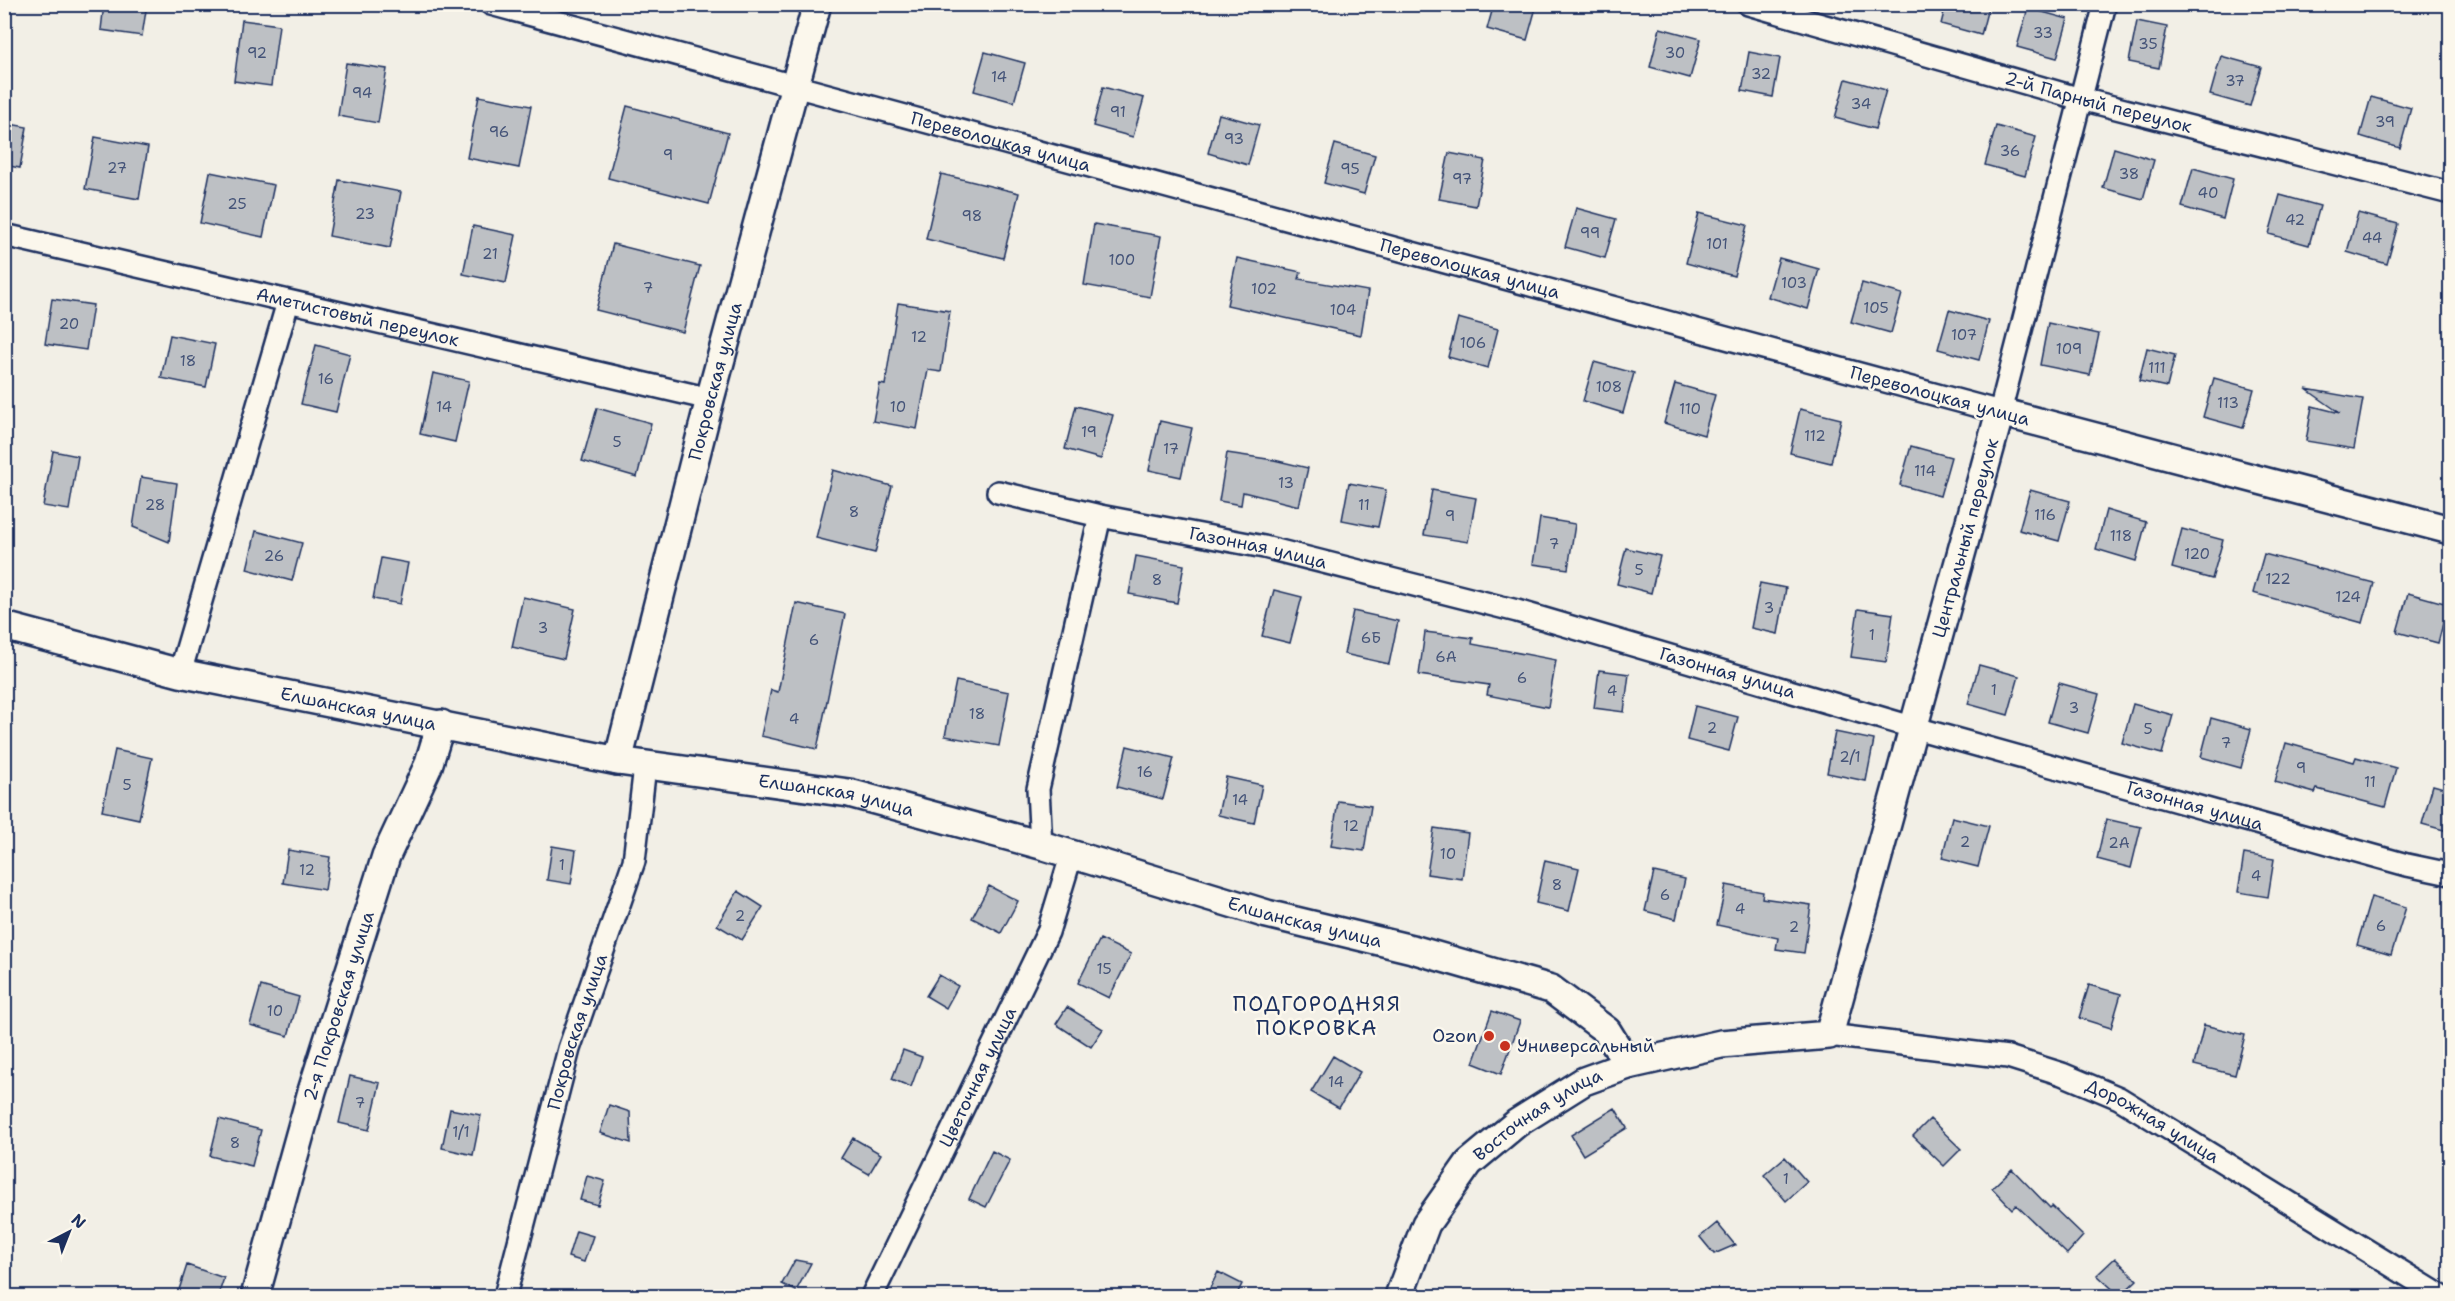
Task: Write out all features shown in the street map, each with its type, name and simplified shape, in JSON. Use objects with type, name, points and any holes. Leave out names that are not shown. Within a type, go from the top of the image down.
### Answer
[{"type":"street","name":"Переволоцкая улица","points":[[491,4],[2000,412],[2451,530]]},
{"type":"street","name":"Покровская улица","points":[[618,761],[710,399],[818,4]]},
{"type":"street","name":"2-й Парный переулок","points":[[1748,4],[2081,99],[2451,193]]},
{"type":"street","name":"Центральный переулок","points":[[1829,1035],[2000,412],[2104,4]]},
{"type":"street","name":"Аметистовый переулок","points":[[4,235],[710,399]]},
{"type":"street","points":[[180,673],[288,302]]},
{"type":"street","name":"Газонная улица","points":[[998,492],[1100,516],[1264,547],[1517,611],[1912,727],[2396,862],[2451,874]]},
{"type":"street","points":[[1041,845],[1038,789],[1100,516]]},
{"type":"street","name":"Елшанская улица","points":[[4,626],[180,673],[618,761],[849,793],[1072,853],[1267,914],[1412,949],[1551,989],[1607,1031],[1628,1065]]},
{"type":"street","name":"2-я Покровская улица","points":[[255,1296],[312,1091],[386,856],[428,765],[441,724]]},
{"type":"street","name":"Покровская улица","points":[[505,1296],[569,1049],[634,861],[645,766]]},
{"type":"street","name":"Цветочная улица","points":[[872,1296],[1048,932],[1072,853]]},
{"type":"street","name":"Восточная улица","points":[[1399,1296],[1426,1224],[1469,1162],[1517,1123],[1575,1087],[1628,1065],[1721,1044],[1829,1035]]},
{"type":"street","name":"Дорожная улица","points":[[1829,1035],[2008,1057],[2062,1074],[2119,1098],[2441,1296]]},
{"type":"building","points":[[104,4],[147,4],[142,36],[101,30]]},
{"type":"building","points":[[1494,4],[1537,4],[1527,40],[1487,29]]},
{"type":"building","points":[[1946,4],[1989,4],[1981,35],[1941,24]]},
{"type":"building","points":[[2028,8],[2068,19],[2057,58],[2017,47]]},
{"type":"building","points":[[242,20],[279,25],[271,86],[234,81]]},
{"type":"building","points":[[2137,21],[2167,27],[2159,68],[2129,62]]},
{"type":"building","points":[[1660,28],[1701,39],[1690,78],[1650,67]]},
{"type":"building","points":[[985,52],[1025,63],[1014,102],[974,91]]},
{"type":"building","points":[[1749,52],[1780,58],[1773,97],[1742,91]]},
{"type":"building","points":[[2221,56],[2261,67],[2250,106],[2210,95]]},
{"type":"building","points":[[346,63],[387,69],[378,123],[338,116]]},
{"type":"building","points":[[1846,79],[1886,90],[1875,129],[1835,118]]},
{"type":"building","points":[[1103,87],[1144,98],[1133,137],[1093,126]]},
{"type":"building","points":[[479,96],[531,106],[519,168],[467,158]]},
{"type":"building","points":[[2371,97],[2411,108],[2400,148],[2360,136]]},
{"type":"building","points":[[627,106],[728,133],[709,204],[608,178]]},
{"type":"building","points":[[1219,114],[1259,125],[1248,165],[1208,153]]},
{"type":"building","points":[[4,123],[27,127],[20,168],[4,165]]},
{"type":"building","points":[[1996,126],[2036,137],[2025,176],[1985,165]]},
{"type":"building","points":[[95,137],[148,147],[139,199],[85,189]]},
{"type":"building","points":[[1335,144],[1375,155],[1364,194],[1324,183]]},
{"type":"building","points":[[2114,148],[2154,160],[2143,199],[2103,188]]},
{"type":"building","points":[[1449,153],[1485,160],[1476,206],[1439,199]]},
{"type":"building","points":[[2193,168],[2233,179],[2223,219],[2182,207]]},
{"type":"building","points":[[210,172],[274,185],[263,237],[200,223]]},
{"type":"building","points":[[941,174],[1019,193],[1003,258],[926,239]]},
{"type":"building","points":[[339,180],[401,192],[390,248],[329,236]]},
{"type":"building","points":[[2280,195],[2320,206],[2309,245],[2269,234]]},
{"type":"building","points":[[1576,208],[1616,219],[1605,258],[1565,247]]},
{"type":"building","points":[[1699,213],[1747,225],[1734,276],[1686,263]]},
{"type":"building","points":[[2358,213],[2398,224],[2387,264],[2347,252]]},
{"type":"building","points":[[1094,224],[1161,236],[1150,297],[1084,285]]},
{"type":"building","points":[[473,226],[516,235],[506,283],[463,274]]},
{"type":"building","points":[[613,244],[700,266],[683,332],[596,310]]},
{"type":"building","points":[[1237,258],[1301,272],[1299,279],[1368,291],[1361,335],[1227,305]]},
{"type":"building","points":[[1779,258],[1819,269],[1808,309],[1768,297]]},
{"type":"building","points":[[1862,283],[1902,294],[1891,333],[1851,322]]},
{"type":"building","points":[[52,299],[93,305],[86,350],[45,344]]},
{"type":"building","points":[[898,303],[950,311],[941,372],[928,370],[917,429],[873,421],[880,384],[885,385]]},
{"type":"building","points":[[1949,310],[1989,321],[1979,360],[1938,349]]},
{"type":"building","points":[[1458,318],[1498,329],[1488,368],[1448,357]]},
{"type":"building","points":[[2048,323],[2099,334],[2090,375],[2040,365]]},
{"type":"building","points":[[170,335],[215,344],[206,387],[161,378]]},
{"type":"building","points":[[316,345],[350,354],[336,412],[301,404]]},
{"type":"building","points":[[2147,348],[2175,355],[2167,387],[2139,381]]},
{"type":"building","points":[[1594,362],[1634,373],[1623,413],[1583,401]]},
{"type":"building","points":[[433,373],[469,381],[455,442],[420,434]]},
{"type":"building","points":[[2214,378],[2254,389],[2243,428],[2203,417]]},
{"type":"building","points":[[1675,384],[1715,395],[1704,435],[1664,423]]},
{"type":"building","points":[[2306,389],[2363,399],[2354,449],[2306,441],[2312,406],[2340,413]]},
{"type":"building","points":[[1076,406],[1113,415],[1101,459],[1065,449]]},
{"type":"building","points":[[597,408],[651,423],[637,477],[582,461]]},
{"type":"building","points":[[1800,409],[1841,419],[1831,463],[1790,453]]},
{"type":"building","points":[[1160,421],[1192,428],[1181,477],[1149,470]]},
{"type":"building","points":[[1911,446],[1951,457],[1940,496],[1900,485]]},
{"type":"building","points":[[53,451],[78,456],[69,510],[43,506]]},
{"type":"building","points":[[1227,453],[1308,468],[1299,506],[1243,492],[1241,505],[1219,501]]},
{"type":"building","points":[[833,470],[892,486],[875,553],[816,538]]},
{"type":"building","points":[[141,477],[177,483],[169,542],[133,527]]},
{"type":"building","points":[[1349,483],[1386,490],[1378,527],[1342,520]]},
{"type":"building","points":[[1432,490],[1476,498],[1468,542],[1424,535]]},
{"type":"building","points":[[2030,490],[2070,501],[2059,541],[2019,530]]},
{"type":"building","points":[[2106,510],[2146,522],[2136,561],[2096,549]]},
{"type":"building","points":[[1540,518],[1575,524],[1568,569],[1533,564]]},
{"type":"building","points":[[2182,529],[2223,540],[2212,579],[2172,568]]},
{"type":"building","points":[[256,531],[302,543],[292,581],[247,569]]},
{"type":"building","points":[[1626,548],[1660,556],[1651,593],[1617,584]]},
{"type":"building","points":[[2264,554],[2374,583],[2363,623],[2253,593]]},
{"type":"building","points":[[1136,556],[1184,565],[1177,603],[1129,594]]},
{"type":"building","points":[[381,558],[408,563],[400,604],[373,599]]},
{"type":"building","points":[[1760,583],[1786,588],[1778,634],[1751,628]]},
{"type":"building","points":[[1274,590],[1302,597],[1290,643],[1262,636]]},
{"type":"building","points":[[2408,593],[2448,604],[2438,643],[2397,632]]},
{"type":"building","points":[[523,597],[575,609],[564,659],[512,647]]},
{"type":"building","points":[[796,603],[845,614],[817,749],[761,736],[771,690],[778,692]]},
{"type":"building","points":[[1858,609],[1893,614],[1886,662],[1851,657]]},
{"type":"building","points":[[1353,611],[1398,621],[1389,664],[1344,654]]},
{"type":"building","points":[[1425,632],[1473,638],[1472,644],[1556,660],[1548,707],[1487,695],[1489,685],[1419,675]]},
{"type":"building","points":[[1979,665],[2019,676],[2008,715],[1968,704]]},
{"type":"building","points":[[1599,670],[1629,674],[1624,712],[1594,708]]},
{"type":"building","points":[[956,681],[1009,692],[999,746],[945,736]]},
{"type":"building","points":[[2059,683],[2099,694],[2088,733],[2048,722]]},
{"type":"building","points":[[2133,704],[2173,715],[2162,754],[2122,743]]},
{"type":"building","points":[[1695,706],[1738,717],[1729,751],[1687,740]]},
{"type":"building","points":[[2211,718],[2251,729],[2241,768],[2201,757]]},
{"type":"building","points":[[1835,732],[1874,740],[1866,781],[1827,773]]},
{"type":"building","points":[[2286,743],[2354,762],[2356,757],[2396,768],[2385,807],[2317,789],[2315,793],[2275,782]]},
{"type":"building","points":[[1127,746],[1174,758],[1163,799],[1117,787]]},
{"type":"building","points":[[115,750],[152,758],[139,819],[102,811]]},
{"type":"building","points":[[1226,777],[1262,785],[1254,823],[1218,815]]},
{"type":"building","points":[[2433,785],[2451,790],[2451,832],[2422,824]]},
{"type":"building","points":[[1338,801],[1371,806],[1364,851],[1331,846]]},
{"type":"building","points":[[1952,817],[1989,826],[1978,867],[1942,858]]},
{"type":"building","points":[[2106,819],[2141,827],[2131,868],[2097,859]]},
{"type":"building","points":[[1434,828],[1468,833],[1462,879],[1427,874]]},
{"type":"building","points":[[552,846],[576,850],[571,884],[547,880]]},
{"type":"building","points":[[288,850],[330,857],[325,890],[283,883]]},
{"type":"building","points":[[2244,854],[2274,859],[2268,897],[2238,892]]},
{"type":"building","points":[[1545,860],[1579,868],[1569,911],[1536,903]]},
{"type":"building","points":[[1654,872],[1685,879],[1676,919],[1645,911]]},
{"type":"building","points":[[1726,885],[1763,892],[1762,898],[1811,905],[1804,953],[1776,949],[1778,938],[1717,925]]},
{"type":"building","points":[[989,886],[1018,901],[1001,933],[972,918]]},
{"type":"building","points":[[738,891],[763,907],[742,940],[717,925]]},
{"type":"building","points":[[2371,897],[2406,907],[2391,955],[2357,945]]},
{"type":"building","points":[[1100,939],[1131,954],[1109,998],[1078,983]]},
{"type":"building","points":[[939,975],[958,986],[946,1008],[926,996]]},
{"type":"building","points":[[2089,985],[2121,994],[2111,1028],[2079,1018]]},
{"type":"building","points":[[261,986],[299,997],[288,1036],[250,1025]]},
{"type":"building","points":[[1067,1007],[1103,1029],[1091,1047],[1056,1024]]},
{"type":"building","points":[[1492,1011],[1520,1021],[1501,1074],[1473,1063]]},
{"type":"building","points":[[2204,1025],[2245,1035],[2235,1075],[2194,1065]]},
{"type":"building","points":[[903,1050],[922,1057],[911,1087],[892,1079]]},
{"type":"building","points":[[1333,1056],[1360,1072],[1339,1108],[1311,1092]]},
{"type":"building","points":[[350,1076],[380,1083],[369,1130],[339,1123]]},
{"type":"building","points":[[609,1105],[630,1112],[631,1143],[600,1133]]},
{"type":"building","points":[[1615,1108],[1627,1128],[1583,1155],[1571,1135]]},
{"type":"building","points":[[450,1109],[481,1115],[473,1155],[442,1148]]},
{"type":"building","points":[[219,1119],[261,1130],[252,1166],[210,1156]]},
{"type":"building","points":[[1930,1119],[1961,1149],[1944,1166],[1913,1136]]},
{"type":"building","points":[[853,1138],[881,1154],[869,1174],[841,1158]]},
{"type":"building","points":[[992,1151],[1010,1160],[986,1207],[969,1199]]},
{"type":"building","points":[[1785,1157],[1807,1182],[1786,1201],[1764,1175]]},
{"type":"building","points":[[2012,1169],[2050,1208],[2052,1206],[2083,1236],[2067,1254],[2016,1205],[2012,1209],[1992,1188]]},
{"type":"building","points":[[587,1176],[605,1181],[598,1205],[580,1200]]},
{"type":"building","points":[[1717,1223],[1735,1245],[1714,1254],[1700,1237]]},
{"type":"building","points":[[576,1231],[593,1236],[584,1262],[568,1257]]},
{"type":"building","points":[[2115,1258],[2137,1280],[2120,1296],[2097,1275]]},
{"type":"building","points":[[795,1260],[811,1263],[796,1291],[782,1284]]},
{"type":"building","points":[[187,1265],[224,1278],[218,1296],[177,1296]]},
{"type":"building","points":[[1218,1272],[1242,1284],[1236,1296],[1206,1296]]},
{"type":"place","name":"Ozon","points":[[1489,1036]]},
{"type":"place","name":"Универсальный","points":[[1505,1046]]},
{"type":"district","name":"ПОДГОРОДНЯЯ ПОКРОВКА","points":[[1317,1016]]}]
